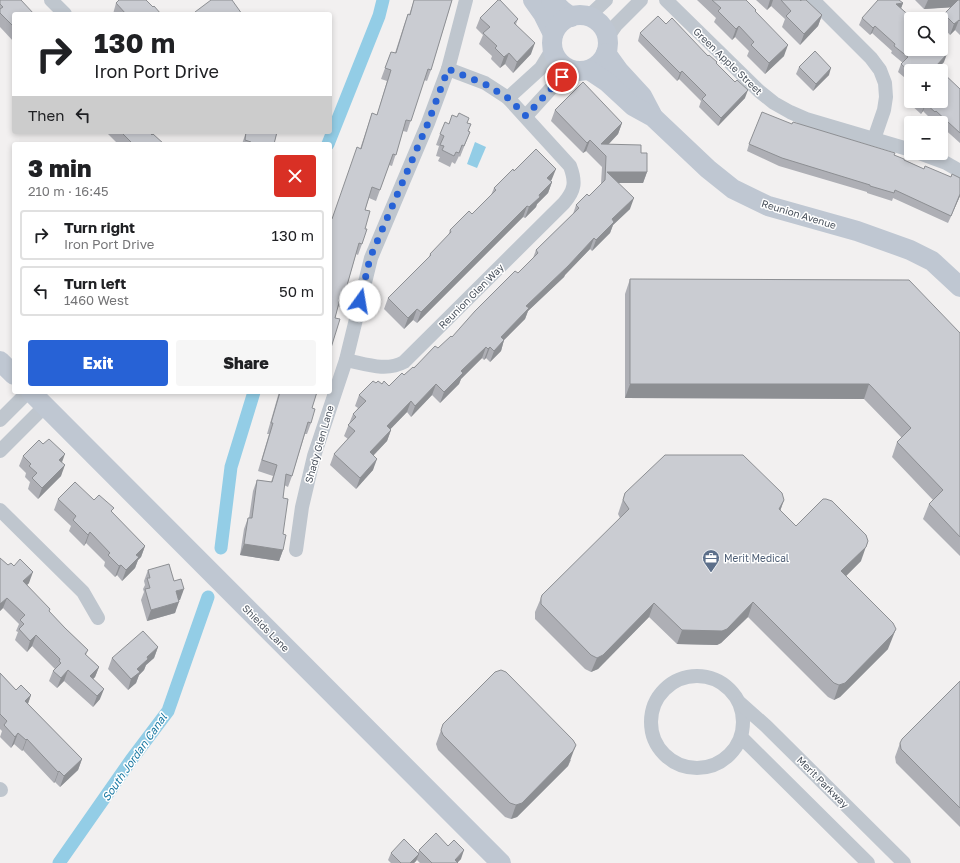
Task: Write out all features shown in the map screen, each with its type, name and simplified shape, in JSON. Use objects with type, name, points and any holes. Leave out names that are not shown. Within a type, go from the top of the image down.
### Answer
[{"type":"street","points":[[51,0],[63,12]]},
{"type":"street","name":"Shady Glen Lane","points":[[296,550],[302,507],[314,456],[346,360],[370,258],[428,123],[448,69],[466,0]]},
{"type":"street","points":[[533,0],[543,14],[560,62],[563,66],[581,70]]},
{"type":"street","points":[[551,0],[580,17],[597,21],[603,29],[606,45]]},
{"type":"street","points":[[508,98],[541,68],[553,42],[557,27],[564,21],[580,17],[606,0]]},
{"type":"street","points":[[448,69],[485,84],[508,98],[526,116],[556,83],[581,70],[596,66],[602,60],[606,45],[616,25],[641,0]]},
{"type":"street","name":"Green Apple Street","points":[[666,0],[744,78],[774,103],[790,112],[806,118],[904,148]]},
{"type":"street","points":[[813,0],[871,58],[880,70],[885,83],[886,97],[884,110],[874,139]]},
{"type":"street","name":"Reunion Avenue","points":[[606,45],[619,71],[642,96],[653,116],[708,169],[733,189],[768,206],[857,231],[910,250],[932,261],[960,287]]},
{"type":"street","name":"Reunion Avenue","points":[[581,70],[607,82],[633,106],[653,116]]},
{"type":"street","name":"Reunion Glen Way","points":[[346,360],[388,368],[397,366],[404,362],[564,203],[572,191],[574,184],[570,166],[526,116]]},
{"type":"street","points":[[938,160],[960,171]]},
{"type":"street","points":[[0,361],[12,373]]},
{"type":"street","points":[[0,420],[26,394]]},
{"type":"street","name":"Shields Lane","points":[[33,394],[501,863]]},
{"type":"street","points":[[0,451],[45,406]]},
{"type":"street","points":[[0,510],[82,592],[98,618]]},
{"type":"street","name":"Merit Parkway","points":[[740,703],[744,720],[741,737],[731,754],[714,765],[701,768],[688,767],[675,763],[665,755],[656,744],[652,731],[651,718],[654,704],[665,688],[675,681],[687,676],[699,675],[724,683],[733,692],[740,703],[766,726],[904,863]]},
{"type":"street","points":[[741,737],[868,863]]},
{"type":"water","points":[[475,142],[486,147],[477,168],[467,164]]},
{"type":"building","points":[[0,0],[21,0],[32,12],[12,12],[12,25],[0,13],[0,9],[3,7],[0,4]]},
{"type":"building","points":[[119,0],[146,0],[159,12],[124,12],[116,3]]},
{"type":"building","points":[[211,0],[232,0],[241,12],[195,12]]},
{"type":"building","points":[[414,0],[452,0],[431,70],[428,69],[411,121],[406,120],[396,155],[393,154],[380,190],[372,187],[365,210],[370,211],[365,229],[367,229],[362,244],[359,243],[344,296],[341,295],[335,318],[340,319],[332,345],[332,219],[357,147],[361,149],[372,113],[377,115],[391,70],[385,68],[391,52],[396,53],[408,14],[410,15]]},
{"type":"building","points":[[498,0],[500,0],[518,19],[514,23],[535,43],[517,62],[509,53],[504,57],[495,48],[497,46],[483,33],[490,27],[480,18]]},
{"type":"building","points":[[712,0],[746,0],[788,45],[769,63],[751,45],[754,42],[739,26],[736,29],[718,11],[721,8]]},
{"type":"building","points":[[781,0],[806,0],[822,15],[804,34],[786,16],[791,11]]},
{"type":"building","points":[[878,0],[899,0],[903,3],[896,4],[905,12],[904,54],[894,46],[895,44],[875,26],[873,28],[862,18]]},
{"type":"building","points":[[958,0],[960,0],[960,21],[959,20],[954,24],[948,18],[948,12],[946,12]]},
{"type":"building","points":[[658,16],[666,24],[672,18],[708,56],[709,55],[717,62],[716,63],[735,82],[737,80],[748,90],[721,118],[702,99],[706,95],[682,71],[680,73],[640,33]]},
{"type":"building","points":[[815,51],[831,68],[816,84],[799,67]]},
{"type":"building","points":[[907,56],[945,56],[938,64],[904,64],[904,67],[901,64],[908,57]]},
{"type":"building","points":[[948,78],[960,89],[960,133],[948,122],[948,116],[941,116],[936,111],[935,112],[930,108],[948,108]]},
{"type":"building","points":[[583,82],[622,123],[601,144],[641,145],[641,153],[647,153],[647,172],[607,172],[634,198],[612,219],[614,222],[596,240],[594,238],[568,266],[526,306],[529,308],[501,337],[504,340],[494,351],[490,347],[488,349],[486,347],[461,371],[463,373],[444,392],[436,384],[415,406],[411,401],[387,426],[391,430],[370,452],[377,459],[360,478],[334,454],[355,431],[348,425],[356,417],[353,414],[366,401],[359,395],[373,381],[376,383],[378,381],[382,384],[384,381],[389,386],[402,373],[404,375],[413,367],[414,368],[435,346],[438,348],[451,336],[452,337],[475,311],[515,271],[518,273],[538,253],[536,250],[579,208],[576,205],[587,194],[589,196],[605,180],[606,156],[590,140],[587,143],[555,110]]},
{"type":"building","points":[[762,112],[792,124],[793,122],[895,153],[894,155],[924,169],[925,166],[951,177],[952,174],[960,178],[960,194],[951,216],[895,190],[894,193],[870,186],[782,158],[749,144]]},
{"type":"building","points":[[459,113],[469,118],[467,123],[471,124],[468,131],[470,132],[464,146],[462,145],[459,153],[456,152],[454,156],[442,150],[444,146],[440,145],[444,136],[440,134],[445,122],[449,124],[452,115],[457,117]]},
{"type":"building","points":[[123,134],[153,134],[162,142],[131,142]]},
{"type":"building","points":[[246,134],[276,134],[274,142],[251,142],[245,140]]},
{"type":"building","points":[[536,149],[556,169],[547,178],[552,182],[539,195],[540,197],[529,207],[527,206],[421,312],[417,309],[408,318],[388,298],[431,255],[430,254],[451,232],[450,230],[469,211],[472,214],[496,190],[494,188]]},
{"type":"building","points":[[630,279],[909,280],[960,333],[960,537],[929,504],[943,490],[897,442],[911,428],[869,384],[630,384]]},
{"type":"building","points":[[279,394],[316,394],[312,408],[315,409],[311,423],[308,422],[292,476],[286,474],[283,498],[288,499],[283,534],[286,535],[283,550],[244,544],[248,518],[252,518],[257,480],[272,482],[277,465],[262,460],[273,423],[271,423]]},
{"type":"building","points":[[49,439],[65,454],[59,460],[65,465],[42,488],[32,478],[37,473],[29,466],[31,464],[23,456],[39,440],[43,444]]},
{"type":"building","name":"Merit Medical","points":[[665,455],[743,455],[782,493],[784,500],[779,509],[796,526],[823,499],[826,499],[832,501],[866,535],[868,541],[866,547],[841,571],[893,623],[896,629],[893,634],[845,683],[839,685],[834,683],[753,602],[727,629],[722,631],[682,630],[654,603],[603,655],[597,658],[591,655],[541,604],[542,595],[629,509],[623,500],[625,493]]},
{"type":"building","points":[[75,482],[94,500],[99,495],[114,508],[111,511],[145,546],[136,555],[139,557],[126,570],[121,565],[119,566],[108,555],[110,553],[90,532],[88,535],[73,520],[76,516],[58,499]]},
{"type":"building","points":[[0,558],[8,565],[11,563],[14,566],[20,559],[33,572],[23,581],[50,609],[49,611],[65,628],[88,650],[85,654],[99,667],[90,676],[104,689],[97,696],[68,670],[61,678],[53,671],[61,663],[59,661],[60,659],[36,635],[30,641],[19,629],[24,624],[20,620],[25,615],[7,598],[0,604]]},
{"type":"building","points":[[169,564],[174,581],[181,579],[184,589],[176,591],[179,602],[151,610],[145,589],[150,588],[147,578],[150,578],[148,570]]},
{"type":"building","points":[[143,631],[158,647],[137,669],[140,672],[131,679],[112,658]]},
{"type":"building","points":[[501,670],[506,672],[573,740],[576,745],[573,751],[522,803],[516,805],[510,803],[443,735],[441,730],[443,724],[495,672]]},
{"type":"building","points":[[0,673],[16,690],[21,685],[31,695],[25,701],[82,759],[64,776],[59,771],[58,772],[27,739],[26,740],[18,733],[15,737],[4,725],[7,721],[0,714]]},
{"type":"building","points":[[960,681],[960,808],[901,749],[900,743],[902,739]]},
{"type":"building","points":[[436,833],[448,846],[454,840],[464,850],[455,860],[458,863],[432,863],[419,850]]},
{"type":"building","points":[[404,839],[419,854],[410,863],[401,863],[391,853]]},
{"type":"waterway","name":"South Jordan Canal","points":[[332,134],[379,16],[383,0]]},
{"type":"waterway","name":"South Jordan Canal","points":[[329,142],[332,134]]},
{"type":"waterway","name":"South Jordan Canal","points":[[221,548],[231,467],[253,394]]},
{"type":"waterway","name":"South Jordan Canal","points":[[59,863],[131,760],[168,711],[208,597]]},
{"type":"place","name":"Merit Medical","points":[[711,573]]},
{"type":"route","points":[[360,301],[370,258],[428,123],[448,69],[485,84],[508,98],[526,116],[562,77]]}]
